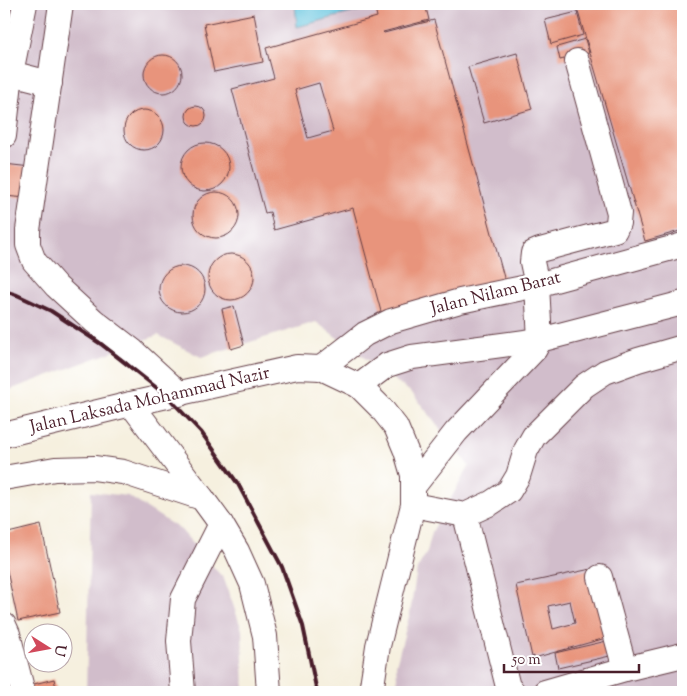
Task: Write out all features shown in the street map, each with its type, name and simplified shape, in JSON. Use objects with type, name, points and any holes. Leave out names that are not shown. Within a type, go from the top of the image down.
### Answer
[{"type":"street","points":[[4,136],[11,73],[25,4]]},
{"type":"street","points":[[61,4],[28,230],[28,245],[34,261],[56,286],[94,321],[133,351],[180,394]]},
{"type":"street","points":[[413,496],[456,432],[535,349],[540,340],[537,285],[532,262],[533,253],[615,230],[618,223],[619,213],[577,61]]},
{"type":"street","points":[[11,73],[50,83]]},
{"type":"street","name":"Jalan Nilam Barat","points":[[321,368],[365,334],[392,321],[460,301],[537,285],[683,245]]},
{"type":"street","points":[[359,386],[388,365],[412,357],[540,340],[683,303]]},
{"type":"street","points":[[413,496],[465,515],[491,503],[508,492],[518,476],[526,450],[534,436],[584,386],[605,372],[683,347]]},
{"type":"street","name":"Jalan Laksada Mohammad Nazir","points":[[4,436],[131,404],[297,367],[321,368]]},
{"type":"street","points":[[321,368],[359,386],[381,408],[396,427],[413,475],[413,496],[378,646],[371,692]]},
{"type":"street","points":[[131,404],[221,524],[237,551],[252,584],[265,636],[269,692]]},
{"type":"street","points":[[4,478],[54,469],[94,468],[123,472],[202,498]]},
{"type":"street","points":[[465,515],[508,687],[513,692]]},
{"type":"street","points":[[183,692],[179,641],[183,599],[221,524]]},
{"type":"street","points":[[600,577],[625,669]]},
{"type":"street","points":[[4,625],[23,692]]},
{"type":"street","points":[[545,692],[683,655]]},
{"type":"shaded area","points":[[4,4],[295,4],[297,27],[385,4],[683,4],[683,692],[398,692],[396,665],[410,613],[417,569],[427,552],[432,532],[469,466],[412,393],[316,322],[201,357],[158,335],[4,392]]},
{"type":"shaded area","points":[[91,492],[128,496],[181,530],[224,579],[242,630],[244,692],[86,692]]},
{"type":"water","points":[[295,4],[385,4],[297,27]]},
{"type":"building","points":[[391,4],[425,4],[429,20],[384,33],[434,20],[506,285],[383,319],[353,208],[274,230],[270,212],[265,213],[232,89],[274,78],[266,48],[377,17],[375,8]],"holes":[[[319,83],[333,131],[308,138],[295,90]]]},
{"type":"building","points":[[683,4],[683,230],[645,241],[576,5]]},
{"type":"building","points":[[577,12],[583,35],[551,44],[545,20]]},
{"type":"building","points":[[254,14],[263,62],[214,72],[204,24]]},
{"type":"building","points":[[585,39],[589,53],[560,60],[557,47]]},
{"type":"building","points":[[517,53],[532,109],[484,123],[468,67]]},
{"type":"building","points":[[163,55],[177,60],[182,74],[177,88],[163,93],[149,88],[144,74],[149,60]]},
{"type":"building","points":[[192,106],[200,106],[206,112],[206,120],[200,126],[192,126],[186,120],[186,112]]},
{"type":"building","points":[[148,110],[155,113],[161,119],[164,130],[163,138],[155,147],[148,150],[140,150],[133,147],[125,138],[124,126],[127,119],[136,111]]},
{"type":"building","points":[[205,143],[214,145],[222,150],[227,158],[229,167],[227,176],[222,184],[214,189],[205,191],[196,189],[188,184],[183,176],[181,167],[183,158],[188,150],[196,145]]},
{"type":"building","points":[[4,164],[31,167],[27,198],[4,196]]},
{"type":"building","points":[[216,192],[229,196],[235,202],[239,215],[235,228],[229,234],[216,238],[203,234],[197,228],[193,215],[197,202],[203,196]]},
{"type":"building","points":[[231,254],[244,258],[250,264],[254,277],[250,290],[244,296],[231,300],[218,296],[212,290],[208,277],[212,264],[218,258]]},
{"type":"building","points":[[182,266],[195,270],[201,276],[205,289],[201,302],[195,308],[182,312],[169,308],[163,302],[159,289],[163,276],[169,270]]},
{"type":"building","points":[[234,306],[244,345],[231,349],[222,309]]},
{"type":"building","points":[[41,525],[60,612],[18,621],[4,557],[4,534]]},
{"type":"building","points":[[591,569],[606,638],[532,657],[516,585]],"holes":[[[570,601],[575,623],[553,629],[548,606]]]},
{"type":"building","points":[[611,640],[614,655],[558,668],[555,653]]},
{"type":"building","points":[[4,641],[20,692],[4,692]]},
{"type":"building","points":[[54,679],[57,692],[32,692],[30,685]]},
{"type":"railway","points":[[4,291],[51,311],[101,344],[167,396],[201,432],[238,484],[282,567],[303,626],[317,692]]}]
